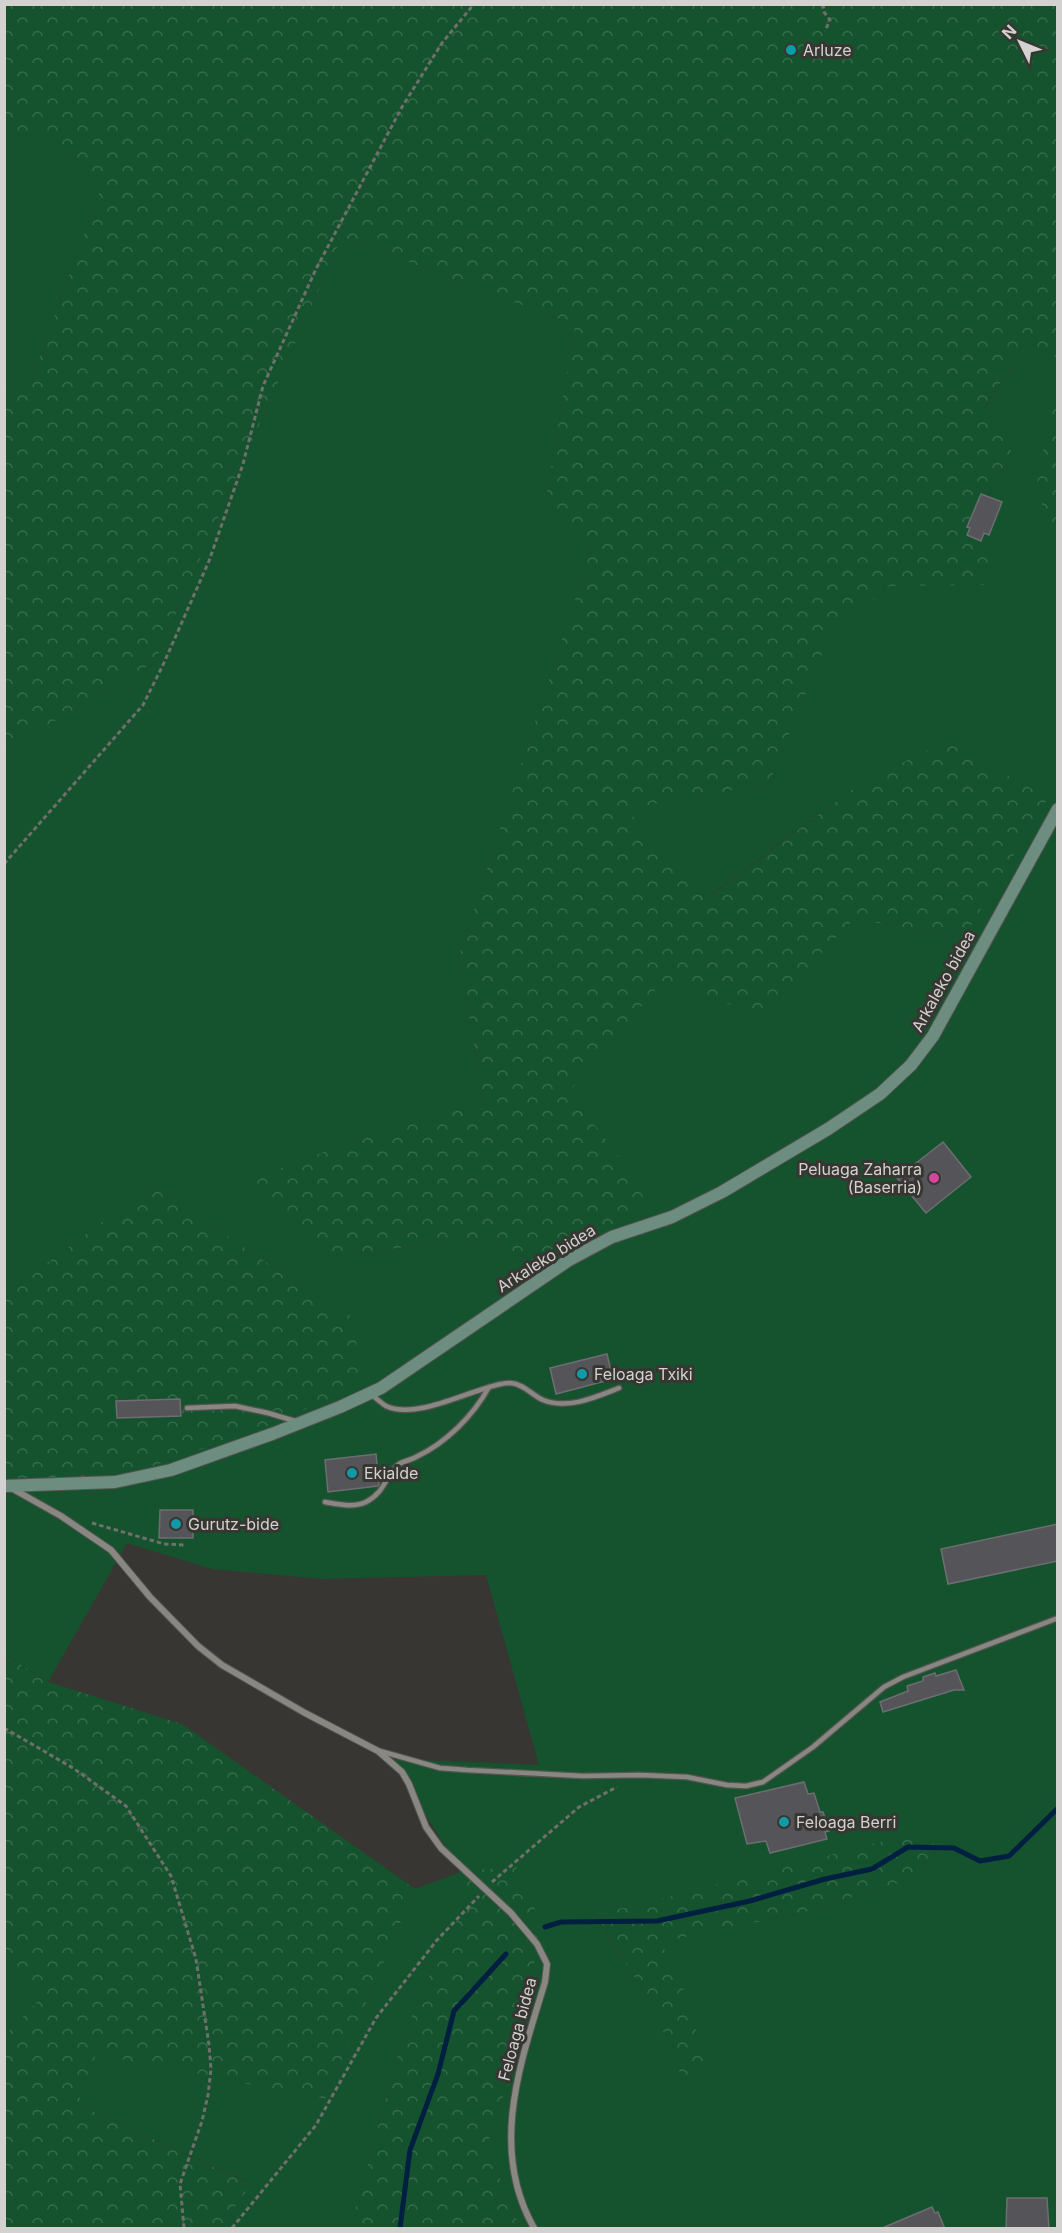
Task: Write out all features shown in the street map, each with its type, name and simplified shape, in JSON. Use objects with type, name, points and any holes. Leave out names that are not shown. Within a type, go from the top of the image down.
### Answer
[{"type":"street","name":"Arkaleko bidea","points":[[6,1486],[115,1482],[171,1470],[300,1423],[370,1393],[381,1388],[569,1260],[612,1237],[672,1217],[722,1192],[828,1129],[880,1094],[910,1065],[933,1036],[1058,809]]},
{"type":"street","name":"Feloaga bidea","points":[[6,1486],[61,1516],[111,1550],[150,1597],[198,1646],[222,1665],[305,1713],[378,1751],[402,1772],[426,1827],[441,1848],[511,1913],[537,1944],[547,1964],[545,1982],[514,2097],[510,2136],[513,2170],[521,2204],[534,2229]]},
{"type":"lane","points":[[370,1393],[386,1406],[402,1410],[421,1408],[489,1387],[512,1383],[525,1388],[543,1400],[563,1403],[591,1399],[619,1388]]},
{"type":"lane","points":[[325,1502],[347,1506],[365,1503],[383,1490],[397,1465],[436,1446],[458,1427],[481,1402],[489,1387]]},
{"type":"lane","points":[[187,1408],[235,1406],[300,1423]]},
{"type":"lane","points":[[378,1751],[440,1768],[583,1776],[687,1777],[746,1786],[763,1782],[813,1747],[884,1687],[903,1677],[1058,1618]]},
{"type":"path","points":[[4,864],[143,705],[209,561],[243,464],[263,386],[316,269],[402,107],[442,43],[474,4]]},
{"type":"path","points":[[823,4],[824,12],[830,20],[825,31]]},
{"type":"path","points":[[90,1522],[164,1544],[186,1545]]},
{"type":"path","points":[[4,1728],[73,1768],[126,1806],[171,1876],[196,1959],[210,2045],[211,2069],[208,2095],[201,2121],[180,2184],[184,2229]]},
{"type":"path","points":[[232,2229],[316,2125],[376,2018],[437,1940],[500,1874],[579,1807],[640,1775]]},
{"type":"green space","points":[[5,5],[1057,5],[1057,358],[1027,341],[983,410],[1012,452],[970,528],[992,550],[988,585],[890,586],[828,639],[769,784],[626,809],[710,896],[858,785],[946,741],[1048,798],[964,937],[854,919],[763,1015],[662,982],[569,1092],[654,1202],[544,1265],[484,1239],[333,1255],[241,1183],[345,1144],[483,1101],[459,955],[590,553],[546,499],[575,325],[342,237],[155,662],[5,750],[5,392],[32,377],[99,193],[54,135],[5,138]]},
{"type":"green space","points":[[54,135],[99,193],[32,377],[5,392],[5,138]]},
{"type":"green space","points":[[342,237],[575,325],[546,499],[590,553],[459,955],[483,1102],[345,1144],[333,1255],[484,1239],[544,1265],[569,1092],[662,981],[763,1014],[854,919],[964,937],[858,785],[709,896],[625,809],[769,784],[828,639],[890,586],[987,585],[970,529],[1012,452],[983,411],[1027,341],[1057,358],[1050,538],[1058,541],[1057,2228],[520,2228],[487,2146],[520,2046],[541,1923],[470,1895],[428,1978],[403,2037],[350,2228],[220,2228],[250,2183],[78,2104],[96,2053],[325,2099],[415,1889],[461,1872],[391,1759],[539,1765],[486,1575],[322,1579],[212,1569],[127,1543],[48,1682],[5,1654],[5,1477],[95,1486],[353,1317],[312,1294],[152,1184],[5,1295],[5,750],[155,662]],"holes":[[[938,1847],[918,1877],[809,1911],[660,1942],[687,1997],[688,2090],[654,2009],[595,1914]]]},
{"type":"green space","points":[[1057,378],[1058,541],[1050,539],[1037,483]]},
{"type":"green space","points":[[152,1184],[312,1294],[353,1317],[362,1384],[263,1428],[95,1486],[5,1477],[5,1295]]},
{"type":"green space","points":[[4,1654],[48,1682],[182,1724],[415,1889],[325,2099],[96,2054],[78,2104],[251,2184],[220,2228],[5,2228],[5,2035],[41,1998],[5,1966]]},
{"type":"green space","points":[[907,1835],[938,1846],[918,1877],[809,1911],[661,1942],[687,1997],[707,2071],[687,2090],[654,2009],[595,1913],[634,1906]]},
{"type":"green space","points":[[516,1866],[541,1923],[520,2046],[487,2146],[520,2228],[350,2228],[403,2037],[428,1978],[470,1895],[461,1872]]},
{"type":"green space","points":[[5,1966],[41,1998],[5,2035]]},
{"type":"building","points":[[981,494],[1002,502],[989,535],[984,533],[981,541],[967,535],[970,528],[967,527]]},
{"type":"building","name":"Peluaga Zaharra (Baserria)","points":[[943,1142],[971,1177],[926,1213],[897,1178]]},
{"type":"building","name":"Feloaga Txiki","points":[[607,1354],[613,1379],[556,1394],[550,1368]]},
{"type":"building","points":[[180,1399],[181,1416],[117,1418],[116,1401]]},
{"type":"building","name":"Ekialde","points":[[376,1454],[378,1486],[328,1492],[325,1460]]},
{"type":"building","name":"Gurutz-bide","points":[[160,1510],[193,1510],[193,1538],[159,1538]]},
{"type":"building","points":[[1058,1524],[1058,1561],[948,1584],[941,1549]]},
{"type":"building","points":[[956,1670],[964,1690],[954,1690],[883,1712],[880,1702],[908,1691],[907,1686],[923,1681],[923,1677],[935,1673],[936,1676]]},
{"type":"building","name":"Feloaga Berri","points":[[804,1782],[808,1794],[814,1793],[820,1812],[823,1812],[829,1831],[825,1832],[827,1839],[770,1853],[766,1841],[747,1844],[735,1798]]},
{"type":"building","points":[[1007,2198],[1047,2198],[1049,2229],[1006,2229]]},
{"type":"building","points":[[932,2207],[935,2213],[938,2212],[945,2229],[880,2229]]},
{"type":"waterway","points":[[545,1927],[561,1922],[657,1921],[750,1901],[825,1879],[872,1869],[908,1847],[954,1848],[980,1861],[1009,1856],[1058,1808]]},
{"type":"waterway","points":[[400,2228],[410,2150],[438,2074],[454,2011],[506,1954]]},
{"type":"place","name":"Arluze","points":[[791,50]]},
{"type":"place","name":"Peluaga Zaharra (Baserria)","points":[[934,1178]]},
{"type":"place","name":"Feloaga Txiki","points":[[582,1374]]},
{"type":"place","name":"Ekialde","points":[[352,1473]]},
{"type":"place","name":"Gurutz-bide","points":[[176,1524]]},
{"type":"place","name":"Feloaga Berri","points":[[784,1822]]}]
